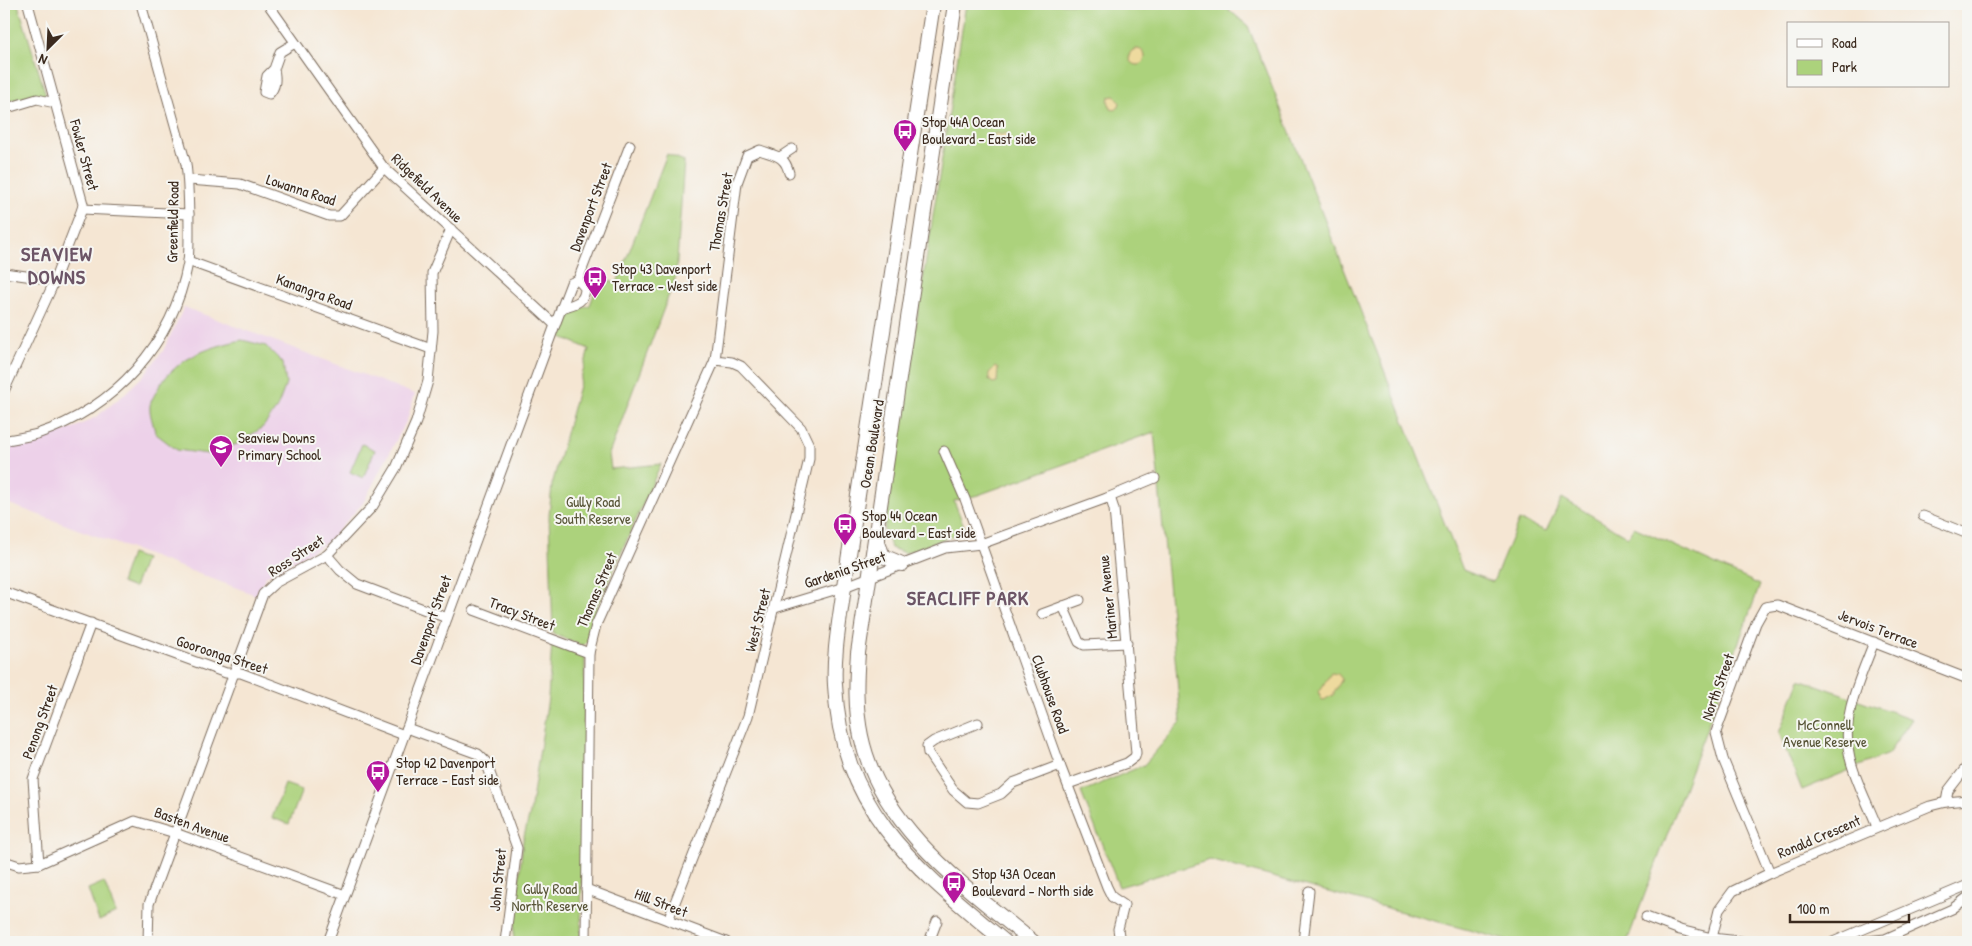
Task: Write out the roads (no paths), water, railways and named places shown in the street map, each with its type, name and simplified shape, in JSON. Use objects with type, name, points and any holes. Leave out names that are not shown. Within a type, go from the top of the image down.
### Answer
[{"type":"main road","name":"Ocean Boulevard","points":[[932,4],[869,432],[844,587],[834,683],[837,714],[844,744],[854,774],[881,825],[925,874],[1005,942]]},
{"type":"main road","name":"Ocean Boulevard","points":[[955,4],[869,576],[856,682],[857,714],[861,738],[872,767],[897,816],[914,837],[968,888],[1034,942]]},
{"type":"main road","points":[[869,432],[872,439],[880,440],[888,425],[894,404]]},
{"type":"main road","points":[[878,513],[878,543],[880,550],[884,556],[902,564]]},
{"type":"street","name":"Fowler Street","points":[[4,391],[55,280],[82,209],[82,198],[28,4]]},
{"type":"street","name":"Greenfield Road","points":[[4,441],[36,434],[70,420],[92,409],[121,386],[138,368],[161,337],[182,286],[188,261],[189,214],[186,164],[141,4]]},
{"type":"street","name":"Ridgefield Avenue","points":[[268,4],[384,168],[555,325]]},
{"type":"street","points":[[274,69],[280,52],[295,43]]},
{"type":"street","points":[[4,109],[37,99],[55,103]]},
{"type":"street","name":"Davenport Street","points":[[328,942],[561,308],[571,283],[578,280],[630,145]]},
{"type":"street","points":[[789,173],[786,163],[780,157],[792,149]]},
{"type":"street","name":"Thomas Street","points":[[586,942],[588,653],[596,624],[715,360],[737,184],[748,156],[752,153],[760,150],[780,157]]},
{"type":"street","name":"Lowanna Road","points":[[188,180],[240,184],[329,216],[340,216],[384,168]]},
{"type":"street","points":[[82,209],[189,214]]},
{"type":"street","name":"Ross Street","points":[[148,942],[149,904],[263,594],[275,584],[328,555],[373,506],[396,468],[416,422],[428,381],[431,349],[432,272],[451,229]]},
{"type":"street","name":"Kanangra Road","points":[[188,261],[431,349]]},
{"type":"street","points":[[4,273],[55,280]]},
{"type":"street","points":[[561,308],[581,302],[585,296],[585,288],[578,280]]},
{"type":"street","name":"West Street","points":[[668,920],[748,716],[809,459],[809,445],[802,428],[741,366],[732,362],[715,360]]},
{"type":"street","name":"Clubhouse Road","points":[[944,451],[965,499],[1060,765],[1106,887],[1112,896],[1124,906],[1118,929],[1120,942]]},
{"type":"street","points":[[981,544],[1106,498],[1154,478]]},
{"type":"street","name":"Mariner Avenue","points":[[1068,784],[1127,763],[1135,757],[1136,752],[1114,509],[1111,500],[1106,498]]},
{"type":"street","points":[[1923,516],[1968,534]]},
{"type":"street","name":"Gardenia Street","points":[[775,608],[844,587],[945,548],[981,544]]},
{"type":"street","points":[[328,555],[340,570],[357,584],[447,618]]},
{"type":"street","name":"Gooroonga Street","points":[[4,592],[226,673],[241,673],[405,732]]},
{"type":"street","points":[[1042,614],[1080,600]]},
{"type":"street","name":"Jervois Terrace","points":[[1777,605],[1968,680]]},
{"type":"street","name":"North Street","points":[[1770,873],[1723,759],[1716,732],[1756,623],[1765,607],[1777,605]]},
{"type":"street","points":[[1063,606],[1079,642],[1084,645],[1127,643]]},
{"type":"street","name":"Tracy Street","points":[[474,610],[588,653]]},
{"type":"street","name":"Penong Street","points":[[39,864],[34,779],[91,623]]},
{"type":"street","points":[[1874,642],[1852,701],[1847,731],[1850,758],[1877,827]]},
{"type":"street","points":[[978,723],[934,741],[927,746],[928,753],[953,790],[967,802],[978,803],[1001,794],[1013,783],[1060,765]]},
{"type":"street","name":"John Street","points":[[405,732],[478,754],[488,767],[517,848],[505,942]]},
{"type":"street","points":[[1946,802],[1948,791],[1968,765]]},
{"type":"street","name":"Ronald Crescent","points":[[1712,938],[1720,910],[1733,892],[1770,873],[1930,806],[1968,800]]},
{"type":"street","name":"Basten Avenue","points":[[4,861],[19,866],[39,864],[135,821],[175,833],[345,895]]},
{"type":"street","points":[[1833,942],[1968,885]]},
{"type":"street","name":"Hill Street","points":[[586,889],[726,942]]},
{"type":"street","points":[[1303,942],[1309,891]]},
{"type":"street","points":[[1859,942],[1885,939],[1952,909],[1968,897]]},
{"type":"street","points":[[1646,917],[1680,930],[1712,938],[1748,942]]},
{"type":"street","points":[[929,942],[937,921]]},
{"type":"place","name":"Stop 44A Ocean Boulevard - East side","points":[[905,152]]},
{"type":"place","name":"Stop 43 Davenport Terrace - West side","points":[[595,299]]},
{"type":"place","name":"Seaview Downs Primary School","points":[[221,468]]},
{"type":"place","name":"Stop 44 Ocean Boulevard - East side","points":[[845,546]]},
{"type":"place","name":"Stop 42 Davenport Terrace - East side","points":[[378,793]]},
{"type":"place","name":"Stop 43A Ocean Boulevard - North side","points":[[954,904]]},
{"type":"district","name":"SEAVIEW DOWNS","points":[[57,266]]},
{"type":"district","name":"SEACLIFF PARK","points":[[968,598]]},
{"type":"park label","name":"Gully Road South Reserve","points":[[593,510]]},
{"type":"park label","name":"McConnell Avenue Reserve","points":[[1825,734]]},
{"type":"park label","name":"Gully Road North Reserve","points":[[550,898]]}]
